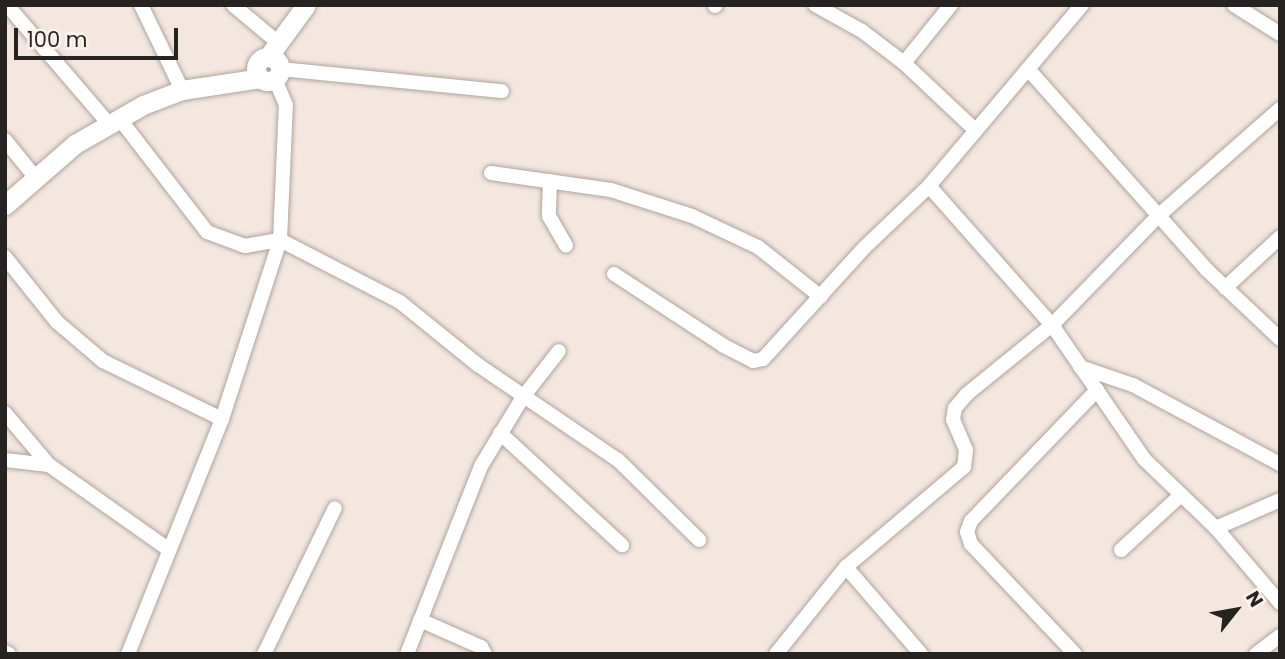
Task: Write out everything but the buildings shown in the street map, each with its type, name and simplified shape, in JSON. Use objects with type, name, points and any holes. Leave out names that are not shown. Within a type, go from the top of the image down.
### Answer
[{"type":"street","points":[[7,5],[114,121],[207,232],[245,246],[280,240],[400,302],[523,397],[618,460],[699,540]]},
{"type":"street","points":[[141,5],[182,90]]},
{"type":"street","points":[[128,654],[222,419],[280,240],[286,105],[271,65],[233,5]]},
{"type":"street","points":[[815,5],[836,10],[904,63],[975,130]]},
{"type":"street","points":[[904,63],[951,5]]},
{"type":"street","points":[[614,274],[753,361],[763,359],[929,186],[1082,5]]},
{"type":"street","points":[[1234,5],[1280,34]]},
{"type":"street","points":[[271,65],[301,13]]},
{"type":"street","points":[[5,205],[35,177],[114,121],[182,90],[218,83],[271,65],[502,91]]},
{"type":"street","points":[[1028,69],[1225,288],[1280,339]]},
{"type":"street","points":[[776,654],[846,567],[964,467],[965,450],[953,420],[955,408],[1052,325],[1158,216],[1280,109]]},
{"type":"street","points":[[5,139],[35,177]]},
{"type":"street","points":[[491,173],[611,190],[726,229],[758,247],[821,297]]},
{"type":"street","points":[[550,181],[550,216],[566,246]]},
{"type":"street","points":[[929,186],[1052,325],[1144,459],[1216,528],[1280,603]]},
{"type":"street","points":[[1225,288],[1280,237]]},
{"type":"street","points":[[5,257],[57,322],[103,361],[222,419]]},
{"type":"street","points":[[407,654],[462,508],[500,433],[523,397],[559,351]]},
{"type":"street","points":[[1080,367],[1133,385],[1280,464]]},
{"type":"street","points":[[1075,654],[971,544],[967,533],[971,521],[1097,390]]},
{"type":"street","points":[[5,413],[49,465],[168,549]]},
{"type":"street","points":[[500,433],[622,545]]},
{"type":"street","points":[[5,460],[49,465]]},
{"type":"street","points":[[1121,550],[1180,496]]},
{"type":"street","points":[[1216,528],[1280,500]]},
{"type":"street","points":[[264,654],[335,508]]},
{"type":"street","points":[[846,567],[921,654]]},
{"type":"street","points":[[420,620],[481,647],[485,654]]},
{"type":"street","points":[[1256,654],[1280,636]]}]
